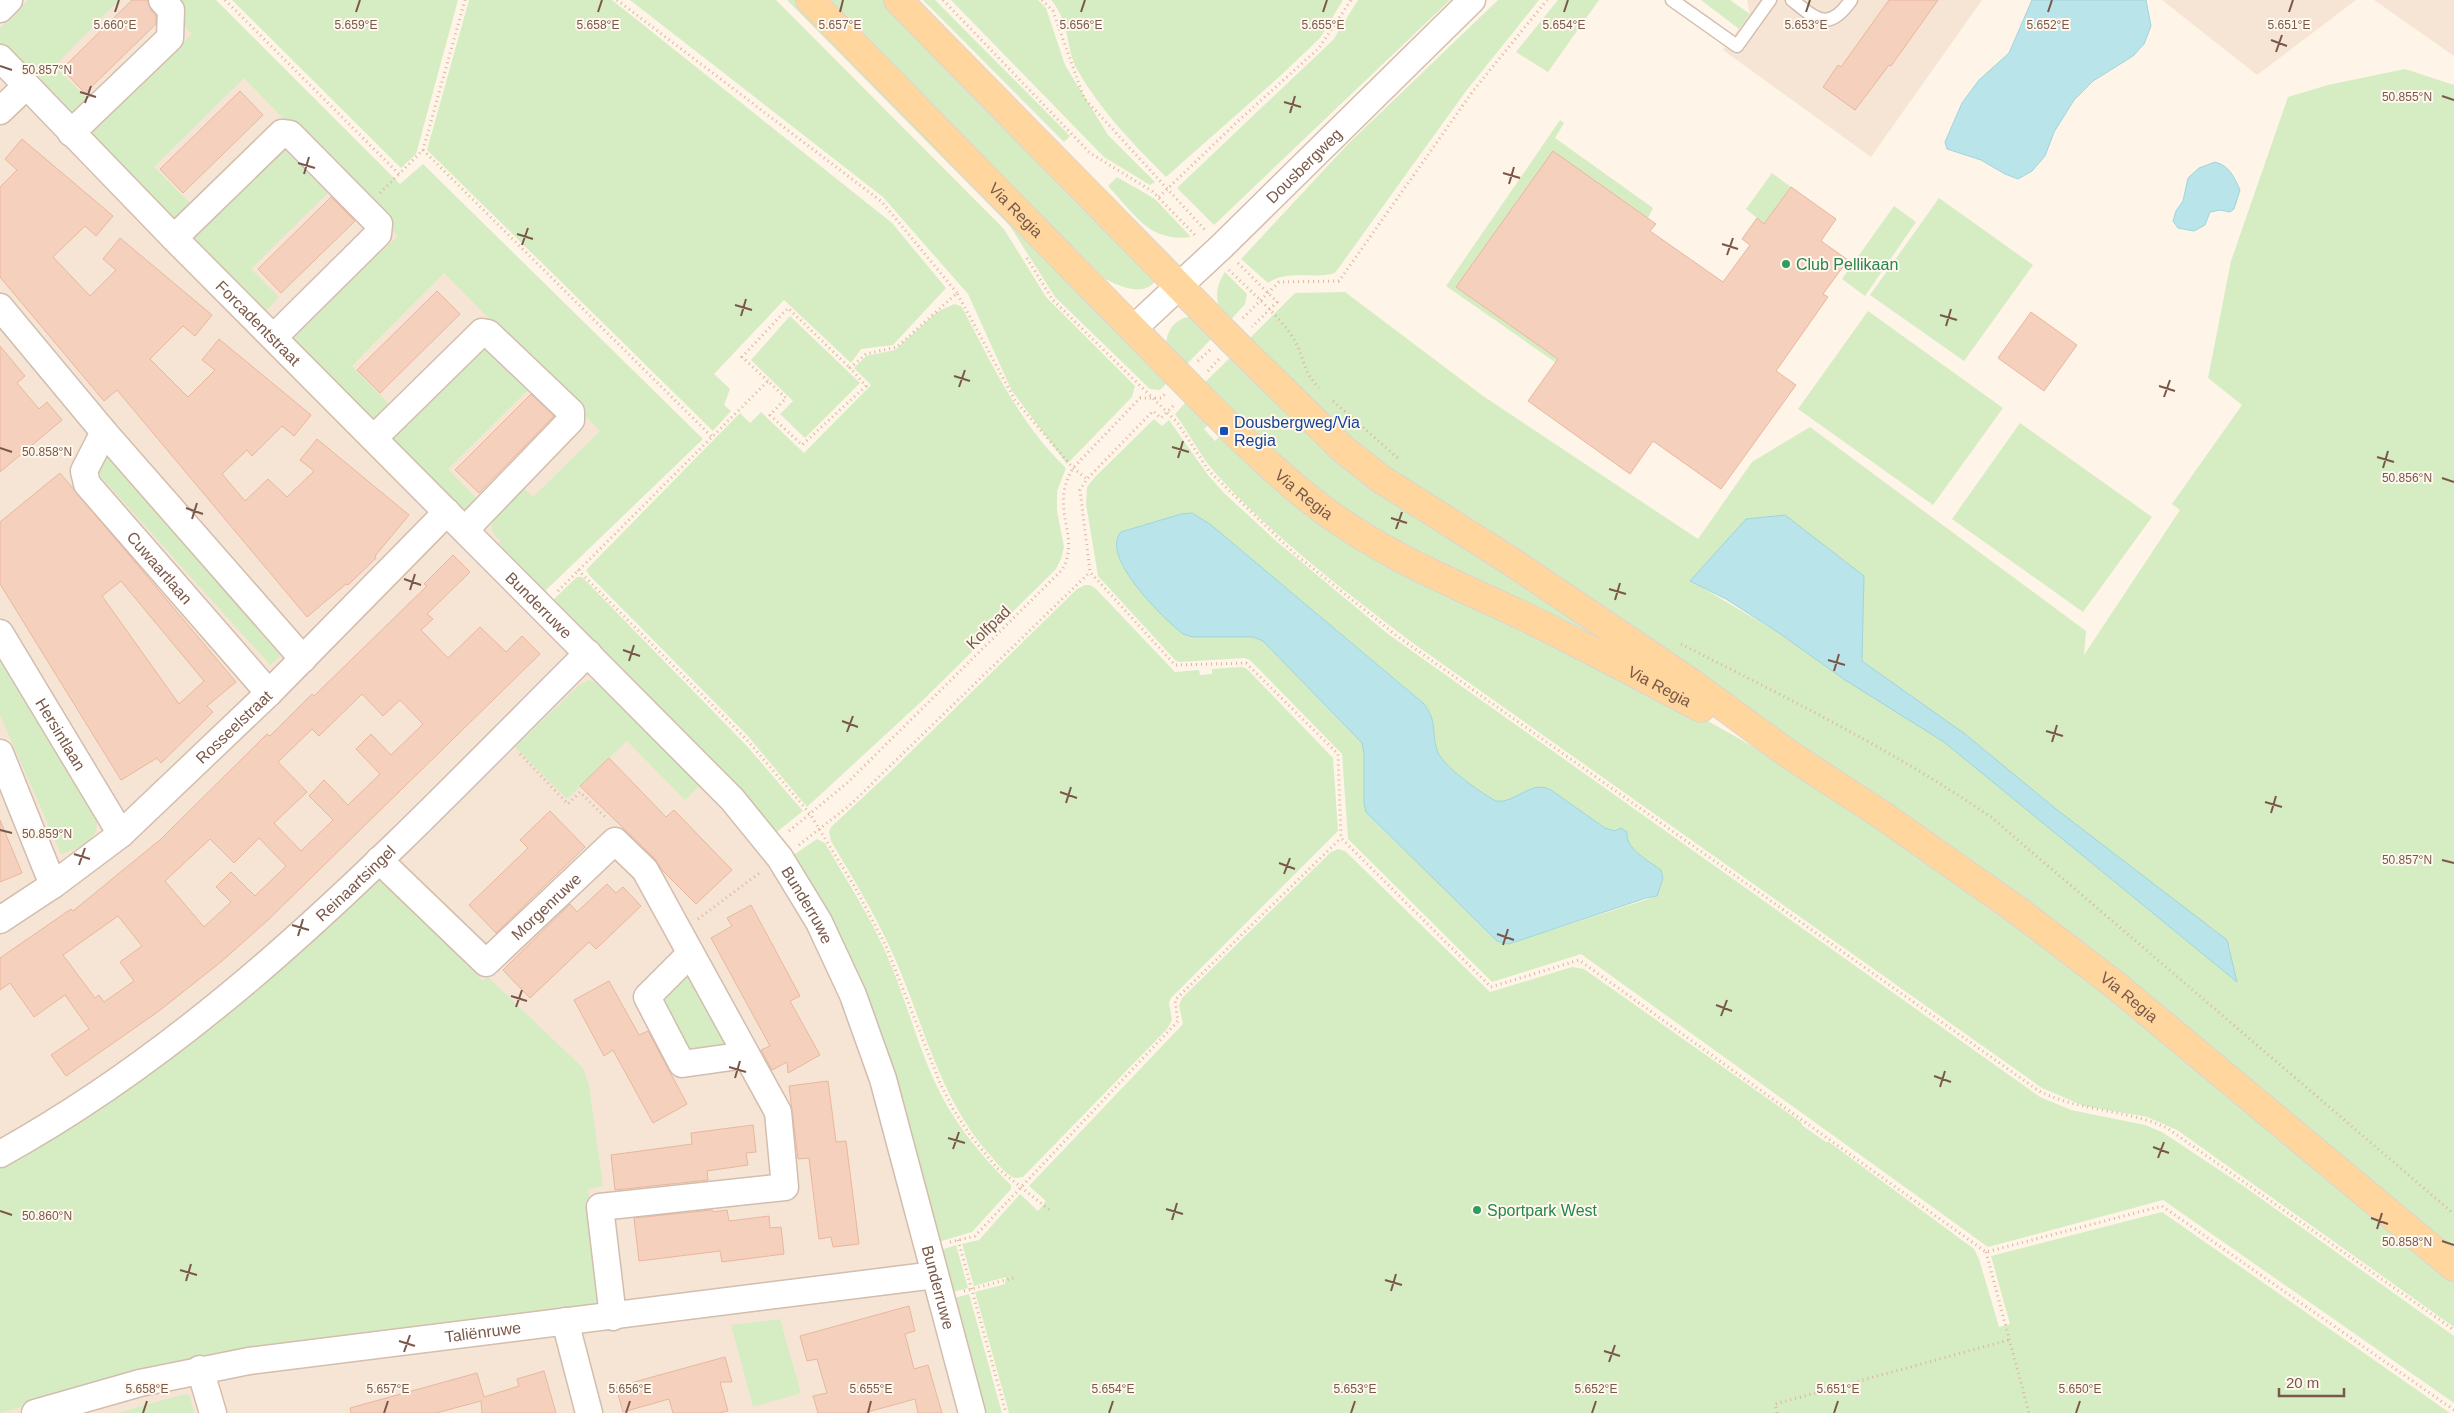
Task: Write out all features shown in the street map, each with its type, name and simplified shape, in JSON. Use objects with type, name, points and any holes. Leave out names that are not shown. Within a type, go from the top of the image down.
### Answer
[{"type":"main road","name":"Via Regia","points":[[810,0],[1250,448],[1326,512],[1370,540],[1422,568],[1574,641],[1787,753]]},
{"type":"main road","name":"Via Regia","points":[[898,0],[1308,417],[1343,449],[1382,479],[1509,560],[1693,684],[1787,753],[1944,858],[2107,978],[2454,1266]]},
{"type":"street","points":[[0,9],[9,0]]},
{"type":"street","points":[[72,133],[170,38],[171,10],[162,0]]},
{"type":"street","name":"Dousbergweg","points":[[1134,328],[1214,254],[1472,0]]},
{"type":"street","name":"Forcadentstraat","points":[[0,58],[174,238],[447,512]]},
{"type":"street","points":[[0,112],[26,86]]},
{"type":"street","points":[[174,238],[282,133],[290,134],[379,224],[378,234],[274,337]]},
{"type":"street","points":[[0,307],[104,432],[303,659]]},
{"type":"street","points":[[374,438],[482,332],[488,334],[571,412],[571,420],[465,530]]},
{"type":"street","name":"Cuwaartlaan","points":[[104,432],[84,471],[87,484],[270,693]]},
{"type":"street","name":"Rosseelstraat","points":[[0,920],[53,885],[120,834],[270,693],[447,512]]},
{"type":"street","name":"Bunderruwe","points":[[447,512],[543,606],[732,799],[775,852],[819,922],[853,995],[883,1080],[972,1413]]},
{"type":"street","name":"Hersintlaan","points":[[0,633],[120,834]]},
{"type":"street","name":"Reinaartsingel","points":[[0,1154],[56,1122],[148,1060],[206,1015],[288,944],[379,860],[588,653]]},
{"type":"street","points":[[0,753],[53,885]]},
{"type":"street","points":[[613,1317],[600,1207],[785,1187],[778,1112],[645,870],[615,841]]},
{"type":"street","name":"Morgenruwe","points":[[379,860],[486,963],[615,841]]},
{"type":"street","points":[[685,943],[647,997],[682,1064],[746,1054]]},
{"type":"street","name":"Taliënruwe","points":[[35,1413],[140,1383],[249,1361],[565,1321],[938,1287]]},
{"type":"street","points":[[565,1321],[589,1413]]},
{"type":"street","points":[[200,1370],[213,1413]]},
{"type":"lane","points":[[1672,0],[1736,46],[1770,0]]},
{"type":"lane","points":[[1792,0],[1817,18],[1825,20],[1839,16],[1851,0]]},
{"type":"path","points":[[225,0],[399,174],[423,150],[465,0]]},
{"type":"path","points":[[616,0],[882,202],[957,293],[1015,400],[1072,468],[1087,479]]},
{"type":"path","points":[[943,0],[1090,153],[1144,185],[1159,197],[1260,301],[1296,342],[1306,372],[1324,393]]},
{"type":"path","points":[[1042,0],[1053,11],[1084,98],[1167,190]]},
{"type":"path","points":[[1159,197],[1236,123],[1319,48],[1351,0]]},
{"type":"path","points":[[1260,301],[1279,282],[1339,281],[1473,91],[1547,0]]},
{"type":"path","points":[[423,150],[713,438]]},
{"type":"path","points":[[1025,255],[1052,299],[1177,422],[1209,471],[1296,554],[1413,648],[2039,1091],[2070,1105],[2152,1122],[2167,1128],[2454,1330]]},
{"type":"path","points":[[850,368],[866,354],[896,347],[957,293]]},
{"type":"path","points":[[1268,293],[1277,302],[1167,412],[1160,418],[1153,412],[1087,479],[1080,490],[1080,501],[1090,572],[1175,665],[1246,664],[1338,754],[1341,838],[1491,987],[1579,960],[1986,1252],[2029,1413]]},
{"type":"path","points":[[788,308],[866,386],[802,445],[770,414],[786,398],[768,381],[742,357],[788,308]]},
{"type":"path","points":[[543,606],[768,381]]},
{"type":"path","name":"Kolfpad","points":[[775,852],[810,814],[847,783],[1062,570],[1069,554],[1062,491],[1064,482],[1072,468],[1140,398],[1152,398]]},
{"type":"path","points":[[1330,399],[1362,429],[1402,462]]},
{"type":"path","points":[[578,570],[748,742],[810,814],[856,889],[886,946],[940,1083],[953,1110],[970,1135],[997,1168],[1052,1212]]},
{"type":"path","points":[[685,943],[775,852],[820,829],[850,805],[1090,572]]},
{"type":"path","points":[[1676,641],[1884,749],[1991,817],[2454,1214]]},
{"type":"path","points":[[504,737],[568,804],[580,792],[614,826],[615,841]]},
{"type":"path","points":[[928,1249],[975,1236],[1178,1021],[1175,1000],[1341,838]]},
{"type":"path","points":[[1986,1252],[2162,1206],[2454,1410]]},
{"type":"path","points":[[958,1240],[1006,1413]]},
{"type":"path","points":[[938,1287],[971,1289],[1017,1277]]},
{"type":"path","points":[[1777,1413],[1774,1404],[2009,1340]]},
{"type":"shaded area","points":[[0,0],[203,0],[612,431],[544,588],[819,922],[979,1413],[0,1413]]},
{"type":"shaded area","points":[[1747,0],[1982,0],[1871,157],[1723,50],[1750,14]]},
{"type":"shaded area","points":[[2162,0],[2356,0],[2257,75]]},
{"type":"shaded area","points":[[2374,0],[2454,0],[2454,56]]},
{"type":"green space","points":[[28,0],[119,0],[55,66],[90,102],[72,117],[0,44],[0,28]]},
{"type":"green space","points":[[159,0],[216,0],[400,184],[423,164],[703,439],[543,593],[497,545],[501,541],[493,532],[493,519],[506,501],[522,487],[533,497],[600,431],[444,273],[352,366],[390,405],[371,422],[289,339],[398,236],[244,78],[154,167],[190,203],[173,221],[88,134],[192,34]]},
{"type":"green space","points":[[232,0],[458,0],[416,154],[401,168]]},
{"type":"green space","points":[[469,0],[612,0],[892,223],[946,288],[893,345],[861,349],[851,363],[784,300],[714,374],[730,389],[724,405],[731,411],[713,431],[427,150]]},
{"type":"green space","points":[[630,0],[776,0],[1004,229],[1046,297],[1135,386],[1132,397],[1067,464],[1012,391],[968,294],[883,197]]},
{"type":"green space","points":[[787,0],[799,0],[1172,378],[1160,390],[1150,389],[1055,297],[1010,226]]},
{"type":"green space","points":[[819,0],[890,0],[1156,280],[1145,288],[1132,289],[1105,279],[986,159],[903,85]]},
{"type":"green space","points":[[923,0],[935,0],[1070,136],[1064,142]]},
{"type":"green space","points":[[951,0],[1038,0],[1046,8],[1065,65],[1108,135],[1155,182],[1150,185],[1104,157]]},
{"type":"green space","points":[[1051,0],[1343,0],[1320,38],[1166,177],[1118,127],[1087,86],[1074,63],[1062,18]]},
{"type":"green space","points":[[1358,0],[1450,0],[1214,225],[1177,188],[1333,40]]},
{"type":"green space","points":[[1498,0],[1539,0],[1466,91],[1335,273],[1318,276],[1284,277],[1268,283],[1241,259],[1349,143]]},
{"type":"green space","points":[[1558,0],[1599,0],[1548,72],[1516,52]]},
{"type":"green space","points":[[1701,0],[1730,0],[1750,14],[1739,29]]},
{"type":"green space","points":[[2405,69],[2454,85],[2454,1250],[1890,807],[1447,505],[1408,479],[1375,463],[1246,342],[1295,293],[1345,292],[1483,396],[1698,539],[1752,462],[1810,427],[2086,631],[2084,655],[2180,510],[2172,504],[2242,405],[2208,378],[2231,261],[2288,97],[2328,85]],"holes":[[[1864,576],[1844,679],[1779,633],[1691,581]]]},
{"type":"green space","points":[[1560,120],[1564,123],[1555,138],[1653,208],[1648,218],[1553,151],[1456,287],[1558,358],[1555,362],[1446,286]]},
{"type":"green space","points":[[286,141],[333,188],[251,269],[279,297],[264,313],[188,237]]},
{"type":"green space","points":[[1772,173],[1791,187],[1764,224],[1746,209]]},
{"type":"green space","points":[[1117,177],[1155,199],[1191,237],[1176,238],[1164,235],[1153,231],[1144,224],[1108,186]]},
{"type":"green space","points":[[1939,198],[2033,265],[1964,361],[1870,295]]},
{"type":"green space","points":[[1894,206],[1916,222],[1865,296],[1842,279]]},
{"type":"green space","points":[[1225,272],[1247,294],[1245,304],[1228,323],[1220,310],[1217,298],[1219,285]]},
{"type":"green space","points":[[954,304],[961,306],[1021,414],[1066,468],[1057,491],[1057,511],[1064,547],[1061,559],[1056,569],[923,700],[807,807],[747,735],[586,570],[740,413],[750,423],[761,412],[804,453],[871,385],[854,368],[866,356],[895,350],[937,312]]},
{"type":"green space","points":[[1868,311],[2003,408],[1933,505],[1798,409]]},
{"type":"green space","points":[[790,316],[860,383],[805,438],[780,414],[793,401],[751,360]]},
{"type":"green space","points":[[1192,316],[1217,333],[1183,368],[1166,345],[1167,339],[1173,325],[1181,319]]},
{"type":"green space","points":[[484,340],[531,387],[448,469],[481,503],[466,518],[385,438]]},
{"type":"green space","points":[[1237,351],[1295,410],[1682,686],[1342,514],[1200,387]]},
{"type":"green space","points":[[1187,401],[1209,424],[1204,429],[1215,441],[1225,431],[1266,471],[1752,746],[2009,918],[2245,1106],[2454,1280],[2454,1327],[2177,1130],[2147,1117],[2084,1106],[2042,1088],[1417,646],[1339,586],[1289,544],[1218,476],[1206,462],[1175,414]]},
{"type":"green space","points":[[1154,419],[1162,426],[1169,420],[1208,475],[1224,493],[1276,541],[1388,634],[2040,1097],[2071,1110],[2145,1125],[2162,1132],[2245,1187],[2454,1336],[2454,1403],[2163,1200],[1988,1247],[1581,954],[1492,982],[1348,839],[1342,754],[1250,660],[1244,658],[1176,661],[1098,576],[1086,504],[1087,487]],"holes":[[[1192,513],[1210,524],[1423,703],[1431,715],[1437,750],[1446,764],[1481,792],[1496,801],[1510,799],[1530,789],[1544,787],[1605,828],[1615,831],[1621,829],[1626,832],[1629,844],[1633,849],[1661,870],[1663,878],[1657,896],[1509,944],[1497,941],[1366,812],[1366,759],[1362,743],[1263,641],[1253,637],[1193,637],[1140,590],[1128,575],[1120,560],[1117,545],[1121,532],[1181,514]]]},
{"type":"green space","points":[[2020,423],[2152,517],[2083,612],[1952,519]]},
{"type":"green space","points":[[109,454],[281,656],[270,665],[101,477],[96,467],[102,457]]},
{"type":"green space","points":[[577,577],[582,577],[746,745],[803,811],[773,835],[552,601]]},
{"type":"green space","points":[[1090,585],[1096,589],[1175,672],[1199,670],[1200,675],[1212,674],[1212,669],[1242,667],[1247,669],[1333,758],[1338,831],[1171,998],[1169,1003],[1172,1020],[1167,1029],[1023,1177],[1015,1178],[1005,1171],[990,1155],[958,1110],[935,1062],[889,945],[831,841],[829,832],[831,827],[888,774],[1077,589]]},
{"type":"green space","points":[[0,658],[97,822],[94,835],[90,840],[74,850],[61,854],[0,715]]},
{"type":"green space","points":[[589,680],[596,683],[700,785],[685,800],[627,741],[567,799],[515,747],[580,684]]},
{"type":"green space","points":[[817,839],[825,843],[880,940],[933,1078],[948,1108],[977,1148],[1011,1185],[1011,1189],[972,1232],[935,1243],[789,858]]},
{"type":"green space","name":"Sportpark West","points":[[1338,849],[1345,851],[1490,992],[1572,967],[1584,969],[1801,1122],[1803,1126],[1826,1142],[1829,1142],[1974,1249],[1979,1259],[1999,1327],[2010,1324],[1991,1256],[2162,1212],[2450,1413],[1009,1413],[975,1292],[1005,1284],[1006,1277],[974,1286],[962,1244],[979,1240],[1020,1194],[1038,1211],[1046,1201],[1029,1186],[1183,1024],[1179,1005],[1182,998],[1331,852]]},
{"type":"green space","points":[[378,875],[483,981],[488,977],[583,1068],[589,1085],[603,1186],[588,1189],[603,1303],[425,1327],[120,1380],[0,1413],[0,1167]]},
{"type":"green space","points":[[687,972],[732,1049],[687,1054],[661,1000]]},
{"type":"green space","points":[[956,1245],[968,1288],[949,1293],[938,1251]]},
{"type":"green space","points":[[969,1294],[1002,1413],[982,1413],[951,1299]]},
{"type":"green space","points":[[780,1319],[801,1393],[753,1407],[731,1325]]},
{"type":"green space","points":[[185,1394],[190,1396],[194,1413],[117,1413]]},
{"type":"water","points":[[2032,0],[2146,0],[2151,26],[2144,44],[2133,56],[2093,81],[2074,100],[2054,132],[2045,156],[2032,171],[2018,179],[1981,160],[1947,149],[1945,142],[1962,103],[1979,80],[2009,53]]},
{"type":"water","points":[[2215,162],[2228,169],[2240,190],[2234,209],[2230,212],[2220,210],[2210,212],[2205,225],[2194,231],[2178,228],[2173,221],[2176,211],[2183,201],[2188,178],[2199,168]]},
{"type":"water","points":[[1192,513],[1210,524],[1423,703],[1431,715],[1437,750],[1446,764],[1454,771],[1496,801],[1510,799],[1530,789],[1544,787],[1605,828],[1615,831],[1621,828],[1627,832],[1627,838],[1634,849],[1644,859],[1661,870],[1663,878],[1657,896],[1509,944],[1497,941],[1366,812],[1364,804],[1364,753],[1362,743],[1263,641],[1253,637],[1193,637],[1183,634],[1150,602],[1126,572],[1119,557],[1117,543],[1121,532],[1181,514]]},
{"type":"water","points":[[1785,515],[1864,576],[1862,661],[1965,734],[2056,809],[2227,940],[2237,982],[1944,742],[1845,680],[1779,633],[1726,599],[1690,581],[1746,519]]},
{"type":"building","points":[[132,0],[147,0],[156,16],[156,24],[85,93],[62,69]]},
{"type":"building","points":[[1889,0],[1938,0],[1891,66],[1889,65],[1855,110],[1823,87],[1838,65],[1841,67]]},
{"type":"building","points":[[240,91],[263,115],[183,193],[160,169]]},
{"type":"building","points":[[22,139],[113,216],[96,236],[85,226],[53,257],[90,296],[116,270],[103,259],[120,238],[212,315],[195,336],[183,326],[150,359],[188,397],[215,370],[202,360],[219,339],[311,415],[294,436],[282,426],[252,456],[247,450],[222,474],[245,501],[268,479],[287,497],[314,471],[300,460],[317,439],[409,515],[375,556],[376,558],[348,585],[346,584],[307,617],[117,390],[104,401],[0,277],[0,187],[17,170],[5,159]]},
{"type":"building","points":[[1553,151],[1656,224],[1650,231],[1723,282],[1750,245],[1742,239],[1757,218],[1764,224],[1791,187],[1836,219],[1821,241],[1848,260],[1823,294],[1828,297],[1776,371],[1796,385],[1721,489],[1653,441],[1630,474],[1528,401],[1558,359],[1456,287]]},
{"type":"building","points":[[331,197],[355,221],[281,293],[258,269]]},
{"type":"building","points":[[437,291],[460,314],[380,393],[357,370]]},
{"type":"building","points":[[2031,312],[2077,345],[2044,391],[1998,358]]},
{"type":"building","points":[[0,346],[25,376],[17,383],[39,409],[47,402],[62,420],[0,472]]},
{"type":"building","points":[[531,394],[554,416],[479,493],[455,470]]},
{"type":"building","points":[[60,473],[236,682],[207,706],[213,712],[161,763],[157,758],[121,780],[0,584],[0,522]],"holes":[[[121,581],[204,681],[179,704],[102,596]]]},
{"type":"building","points":[[453,555],[470,572],[427,614],[433,619],[421,630],[448,658],[480,627],[506,652],[522,636],[540,654],[268,920],[222,961],[159,1011],[66,1076],[51,1055],[89,1029],[65,995],[34,1017],[10,983],[0,990],[0,958],[71,909],[73,911],[161,839],[267,734],[270,736],[312,694],[314,696],[427,586],[424,584]],"holes":[[[362,694],[383,716],[400,700],[423,724],[391,755],[371,734],[356,749],[380,774],[348,805],[324,780],[309,796],[333,820],[301,851],[274,823],[307,792],[278,762],[312,729],[319,736]],[[259,838],[286,866],[255,896],[231,872],[216,887],[231,902],[204,927],[165,881],[210,839],[234,863]],[[118,916],[142,946],[120,962],[134,981],[104,1002],[99,995],[95,998],[63,955]]]},
{"type":"building","points":[[609,758],[666,817],[674,810],[732,870],[696,904],[662,870],[655,859],[580,786]]},
{"type":"building","points":[[550,811],[585,847],[496,933],[469,905],[528,848],[520,840]]},
{"type":"building","points":[[0,820],[22,873],[0,882]]},
{"type":"building","points":[[607,884],[616,893],[623,887],[641,906],[596,949],[589,942],[530,998],[503,970],[570,904],[577,912]]},
{"type":"building","points":[[751,905],[800,996],[790,1001],[820,1055],[788,1073],[787,1062],[772,1070],[761,1050],[770,1046],[711,938],[732,926],[727,918]]},
{"type":"building","points":[[609,981],[639,1035],[648,1031],[687,1104],[653,1123],[613,1050],[604,1056],[574,1000]]},
{"type":"building","points":[[828,1081],[836,1142],[846,1141],[859,1244],[833,1247],[831,1237],[819,1239],[809,1158],[798,1159],[789,1086]]},
{"type":"building","points":[[753,1125],[756,1152],[746,1153],[748,1165],[707,1171],[708,1180],[615,1190],[611,1155],[692,1144],[691,1133]]},
{"type":"building","points":[[712,1210],[713,1212],[727,1210],[729,1221],[769,1216],[770,1228],[781,1227],[784,1254],[722,1262],[720,1251],[639,1261],[634,1218]]},
{"type":"building","points":[[909,1306],[915,1331],[905,1334],[914,1369],[928,1365],[942,1413],[918,1413],[915,1399],[864,1413],[818,1413],[813,1396],[827,1393],[817,1359],[807,1361],[800,1336]]},
{"type":"building","points":[[725,1357],[732,1382],[720,1382],[728,1411],[719,1413],[673,1413],[669,1399],[623,1412],[616,1387]]},
{"type":"building","points":[[544,1371],[556,1413],[482,1413],[481,1401],[436,1413],[351,1413],[350,1408],[477,1373],[484,1397],[519,1386],[517,1379]]},
{"type":"place","name":"Club Pellikaan","points":[[1786,264]]},
{"type":"place","name":"Dousbergweg/Via Regia","points":[[1224,431]]},
{"type":"place","name":"Sportpark West","points":[[1477,1210]]}]
